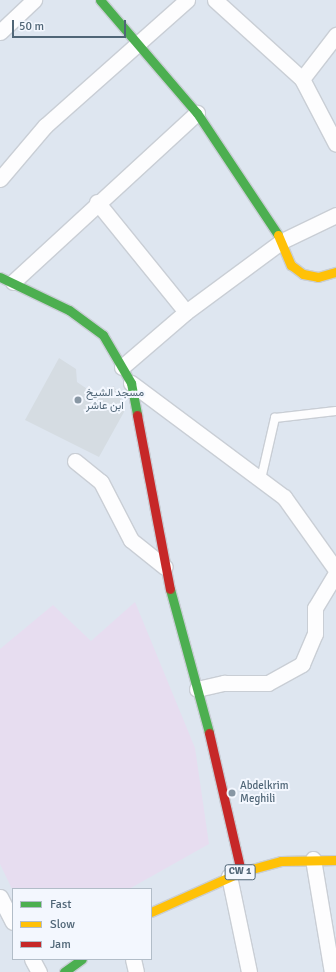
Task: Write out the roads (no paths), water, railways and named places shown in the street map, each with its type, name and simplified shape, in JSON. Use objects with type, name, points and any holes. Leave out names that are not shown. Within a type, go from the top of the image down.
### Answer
[{"type":"street","points":[[0,32],[34,0]]},
{"type":"street","points":[[100,0],[197,113],[282,241],[292,265],[303,274],[318,277],[336,272]]},
{"type":"street","points":[[0,179],[45,126],[187,0]]},
{"type":"street","points":[[215,0],[302,79],[336,141]]},
{"type":"street","points":[[302,79],[336,35]]},
{"type":"street","points":[[197,113],[6,280],[69,310],[103,335],[132,383],[284,497],[336,571],[315,608],[315,634],[302,664],[268,683],[224,683],[197,689]]},
{"type":"street","points":[[97,202],[186,312]]},
{"type":"street","points":[[122,367],[186,312],[282,241],[336,215]]},
{"type":"street","points":[[132,383],[165,567],[197,689],[235,874],[249,972]]},
{"type":"street","points":[[75,462],[101,482],[132,540],[165,567]]},
{"type":"street","points":[[313,859],[332,972]]},
{"type":"street","name":"CW 1","points":[[152,912],[235,874],[282,861],[313,859],[336,860]]},
{"type":"street","points":[[0,897],[8,920]]},
{"type":"street","points":[[33,960],[39,972]]},
{"type":"street","points":[[64,972],[81,960]]},
{"type":"street","points":[[133,960],[136,972]]},
{"type":"lane","points":[[261,479],[275,418],[336,411]]},
{"type":"place","name":"مسجد الشيخ ابن عاشر","points":[[78,400]]},
{"type":"place","name":"Abdelkrim Meghili","points":[[232,793]]}]
